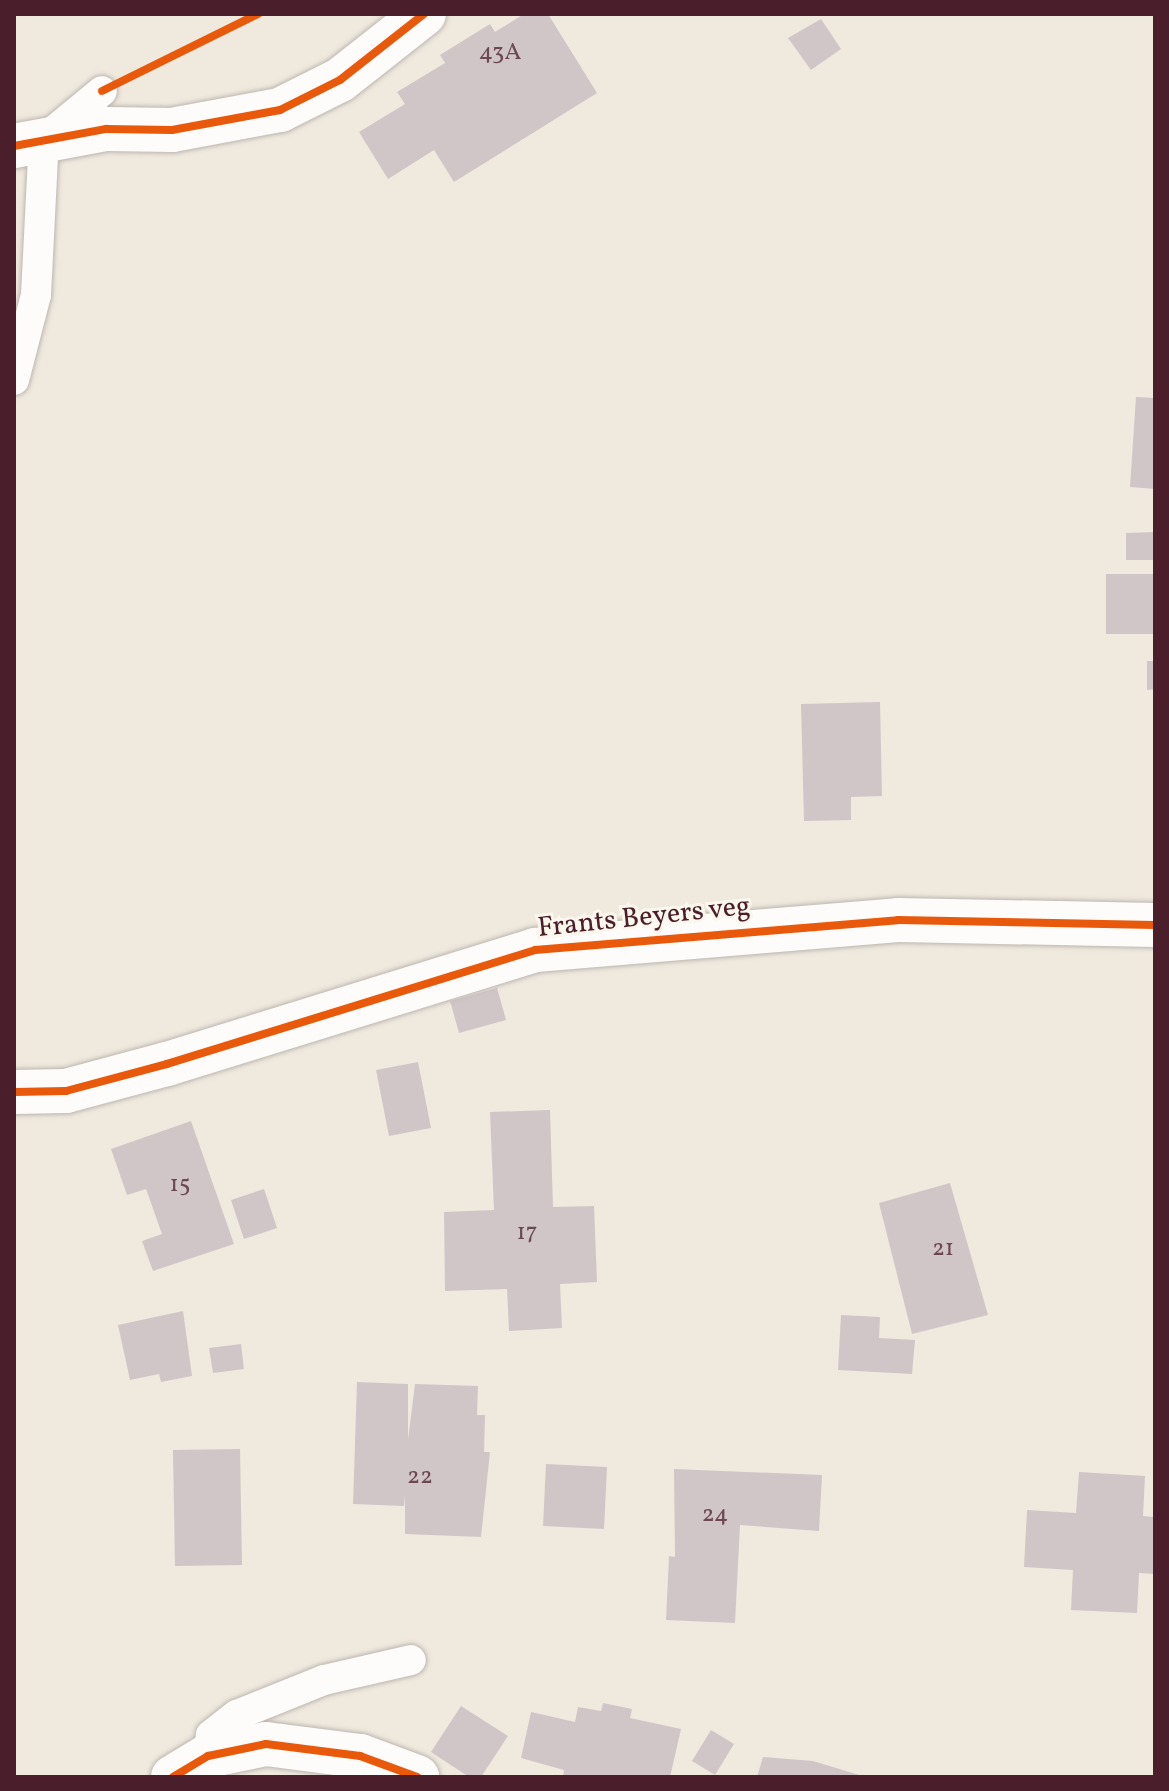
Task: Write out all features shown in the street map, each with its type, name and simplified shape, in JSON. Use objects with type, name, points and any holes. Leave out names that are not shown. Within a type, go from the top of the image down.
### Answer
[{"type":"street","points":[[29,142],[106,129],[172,130],[280,110],[340,80],[424,14]]},
{"type":"street","name":"Frants Beyers veg","points":[[14,1092],[66,1091],[167,1064],[535,950],[898,920],[1155,925]]},
{"type":"street","points":[[190,1767],[266,1744],[293,1744],[360,1756],[417,1777]]},
{"type":"lane","points":[[14,380],[36,295],[29,142],[102,91]]},
{"type":"lane","points":[[190,1767],[211,1735],[251,1708],[324,1680],[411,1660]]},
{"type":"building","points":[[524,14],[548,14],[597,93],[454,182],[434,150],[388,179],[359,132],[405,104],[397,92],[445,63],[440,55],[490,24],[495,32]]},
{"type":"building","points":[[821,19],[841,49],[811,70],[788,38]]},
{"type":"building","points":[[1136,397],[1155,398],[1155,489],[1130,487]]},
{"type":"building","points":[[1155,532],[1155,560],[1126,560],[1126,533]]},
{"type":"building","points":[[1106,574],[1155,574],[1155,634],[1106,634]]},
{"type":"building","points":[[1147,661],[1155,661],[1155,689],[1147,690]]},
{"type":"building","points":[[880,702],[882,796],[851,797],[851,820],[804,821],[801,704]]},
{"type":"building","points":[[497,988],[506,1020],[459,1033],[450,1001]]},
{"type":"building","points":[[418,1062],[431,1128],[389,1136],[376,1070]]},
{"type":"building","points":[[550,1110],[553,1207],[594,1206],[597,1282],[560,1284],[562,1328],[509,1331],[507,1289],[445,1291],[444,1212],[494,1210],[490,1112]]},
{"type":"building","points":[[191,1121],[234,1244],[153,1271],[142,1241],[162,1234],[146,1189],[127,1195],[111,1149]]},
{"type":"building","points":[[950,1183],[988,1315],[912,1334],[879,1203]]},
{"type":"building","points":[[264,1189],[277,1228],[244,1239],[231,1200]]},
{"type":"building","points":[[183,1311],[192,1376],[161,1382],[159,1374],[130,1380],[118,1325]]},
{"type":"building","points":[[841,1315],[880,1317],[879,1338],[915,1340],[912,1374],[838,1370]]},
{"type":"building","points":[[241,1344],[244,1369],[213,1373],[209,1348]]},
{"type":"building","points":[[357,1382],[408,1384],[408,1440],[415,1384],[478,1386],[477,1415],[485,1415],[484,1452],[490,1452],[481,1537],[405,1534],[405,1495],[404,1506],[353,1504]]},
{"type":"building","points":[[240,1449],[242,1565],[175,1566],[173,1450]]},
{"type":"building","points":[[546,1464],[607,1467],[604,1529],[543,1526]]},
{"type":"building","points":[[674,1469],[822,1475],[819,1531],[740,1525],[735,1623],[666,1620],[669,1556],[675,1557]]},
{"type":"building","points":[[1079,1472],[1145,1476],[1143,1516],[1155,1517],[1155,1574],[1139,1573],[1137,1613],[1071,1610],[1073,1570],[1024,1567],[1027,1510],[1076,1513]]},
{"type":"building","points":[[603,1703],[632,1709],[630,1718],[681,1729],[670,1777],[563,1777],[564,1770],[521,1758],[531,1712],[575,1722],[578,1707],[601,1711]]},
{"type":"building","points":[[461,1706],[508,1736],[481,1777],[469,1777],[431,1752]]},
{"type":"building","points":[[711,1730],[734,1744],[715,1775],[692,1761]]},
{"type":"building","points":[[763,1757],[813,1761],[866,1777],[757,1777]]},
{"type":"cycle path","points":[[102,91],[258,14]]},
{"type":"cycle path","points":[[14,146],[106,129],[172,130],[280,110],[340,80],[424,14]]},
{"type":"cycle path","points":[[14,1092],[66,1091],[167,1064],[535,950],[898,920],[1155,925]]},
{"type":"cycle path","points":[[173,1777],[208,1756],[266,1744],[360,1756],[417,1777]]}]
